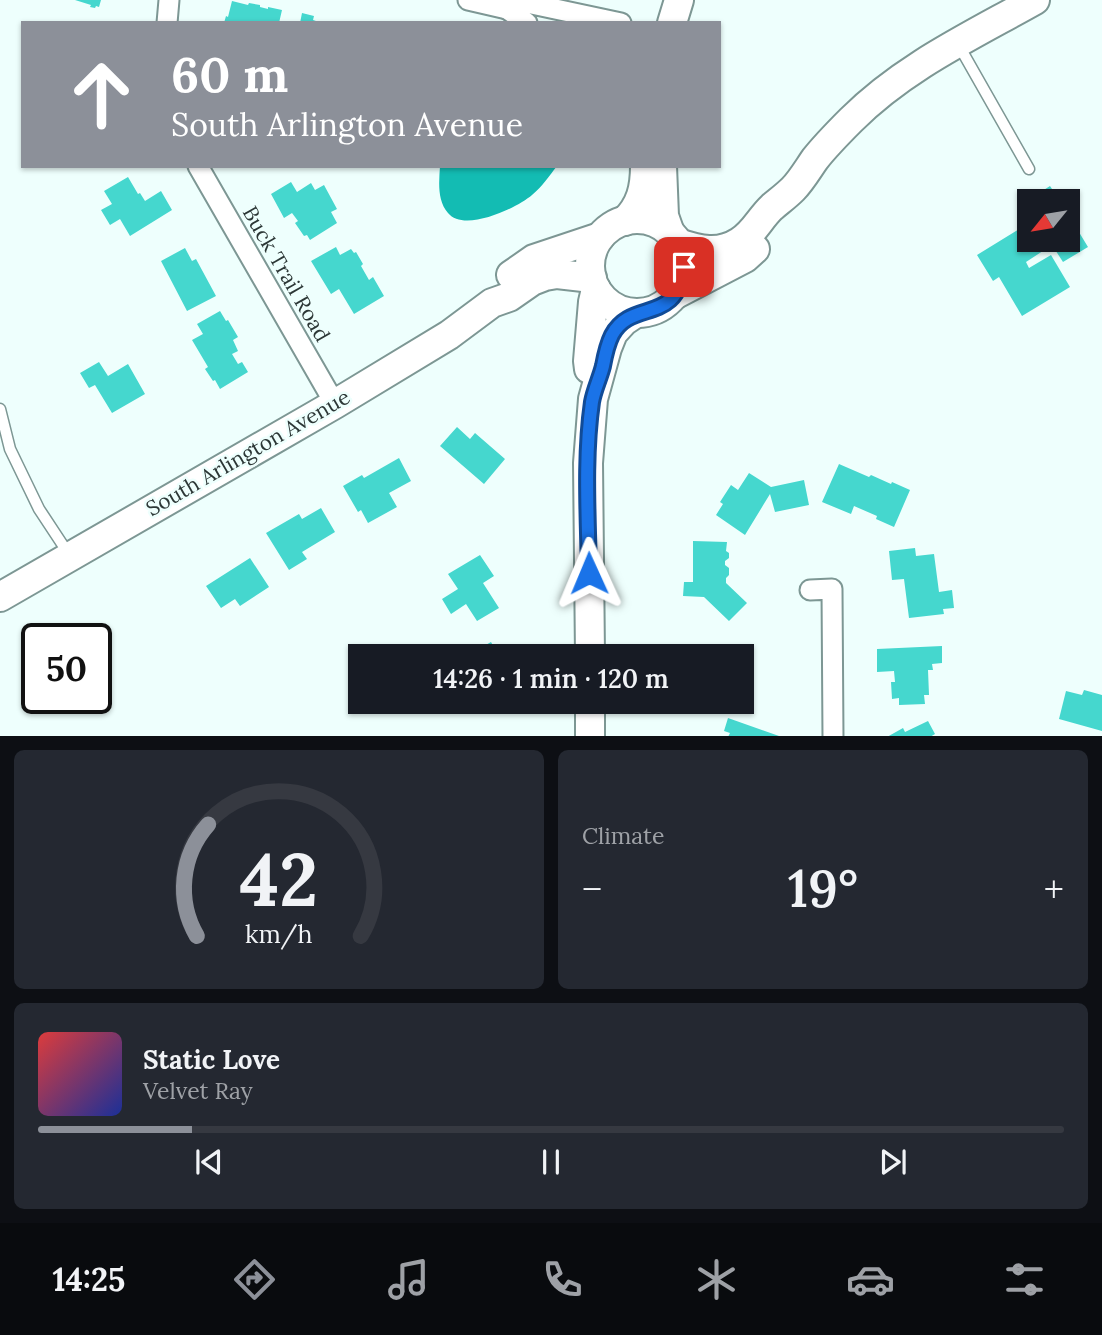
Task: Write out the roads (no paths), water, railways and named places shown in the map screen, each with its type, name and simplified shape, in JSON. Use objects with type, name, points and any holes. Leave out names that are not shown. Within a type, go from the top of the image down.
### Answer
[{"type":"main road","points":[[673,21],[678,0]]},
{"type":"main road","points":[[593,399],[588,360],[594,284],[590,266],[600,237],[608,229],[637,219],[661,226],[674,238],[695,249],[710,251],[732,246],[747,237],[770,208],[793,189],[818,156],[852,119],[884,90],[924,62],[1035,0]]},
{"type":"main road","points":[[625,221],[640,200],[645,182],[645,168]]},
{"type":"main road","points":[[594,284],[603,299],[613,307],[636,313],[654,310],[665,304],[680,285],[684,267],[682,254],[664,216],[662,168]]},
{"type":"main road","points":[[674,295],[745,258],[783,217],[793,189]]},
{"type":"main road","name":"South Arlington Avenue","points":[[492,303],[500,285],[525,265],[548,254],[600,237]]},
{"type":"main road","name":"South Arlington Avenue","points":[[0,597],[335,404],[449,335],[492,303],[509,297],[527,283],[545,275],[562,274],[594,284]]},
{"type":"main road","points":[[590,644],[588,463],[593,399],[613,333],[636,313]]},
{"type":"main road","points":[[590,714],[590,736]]},
{"type":"street","points":[[167,21],[169,0]]},
{"type":"street","points":[[468,0],[507,9],[524,21]]},
{"type":"street","points":[[507,9],[527,3],[612,21]]},
{"type":"street","name":"Buck Trail Road","points":[[199,168],[335,404]]},
{"type":"street","points":[[810,590],[832,589],[833,736]]},
{"type":"lane","points":[[957,44],[1029,169]]},
{"type":"lane","points":[[0,409],[10,449],[39,509],[70,557]]},
{"type":"water","points":[[440,168],[555,168],[525,200],[503,212],[478,220],[456,219],[448,213],[440,191]]}]
